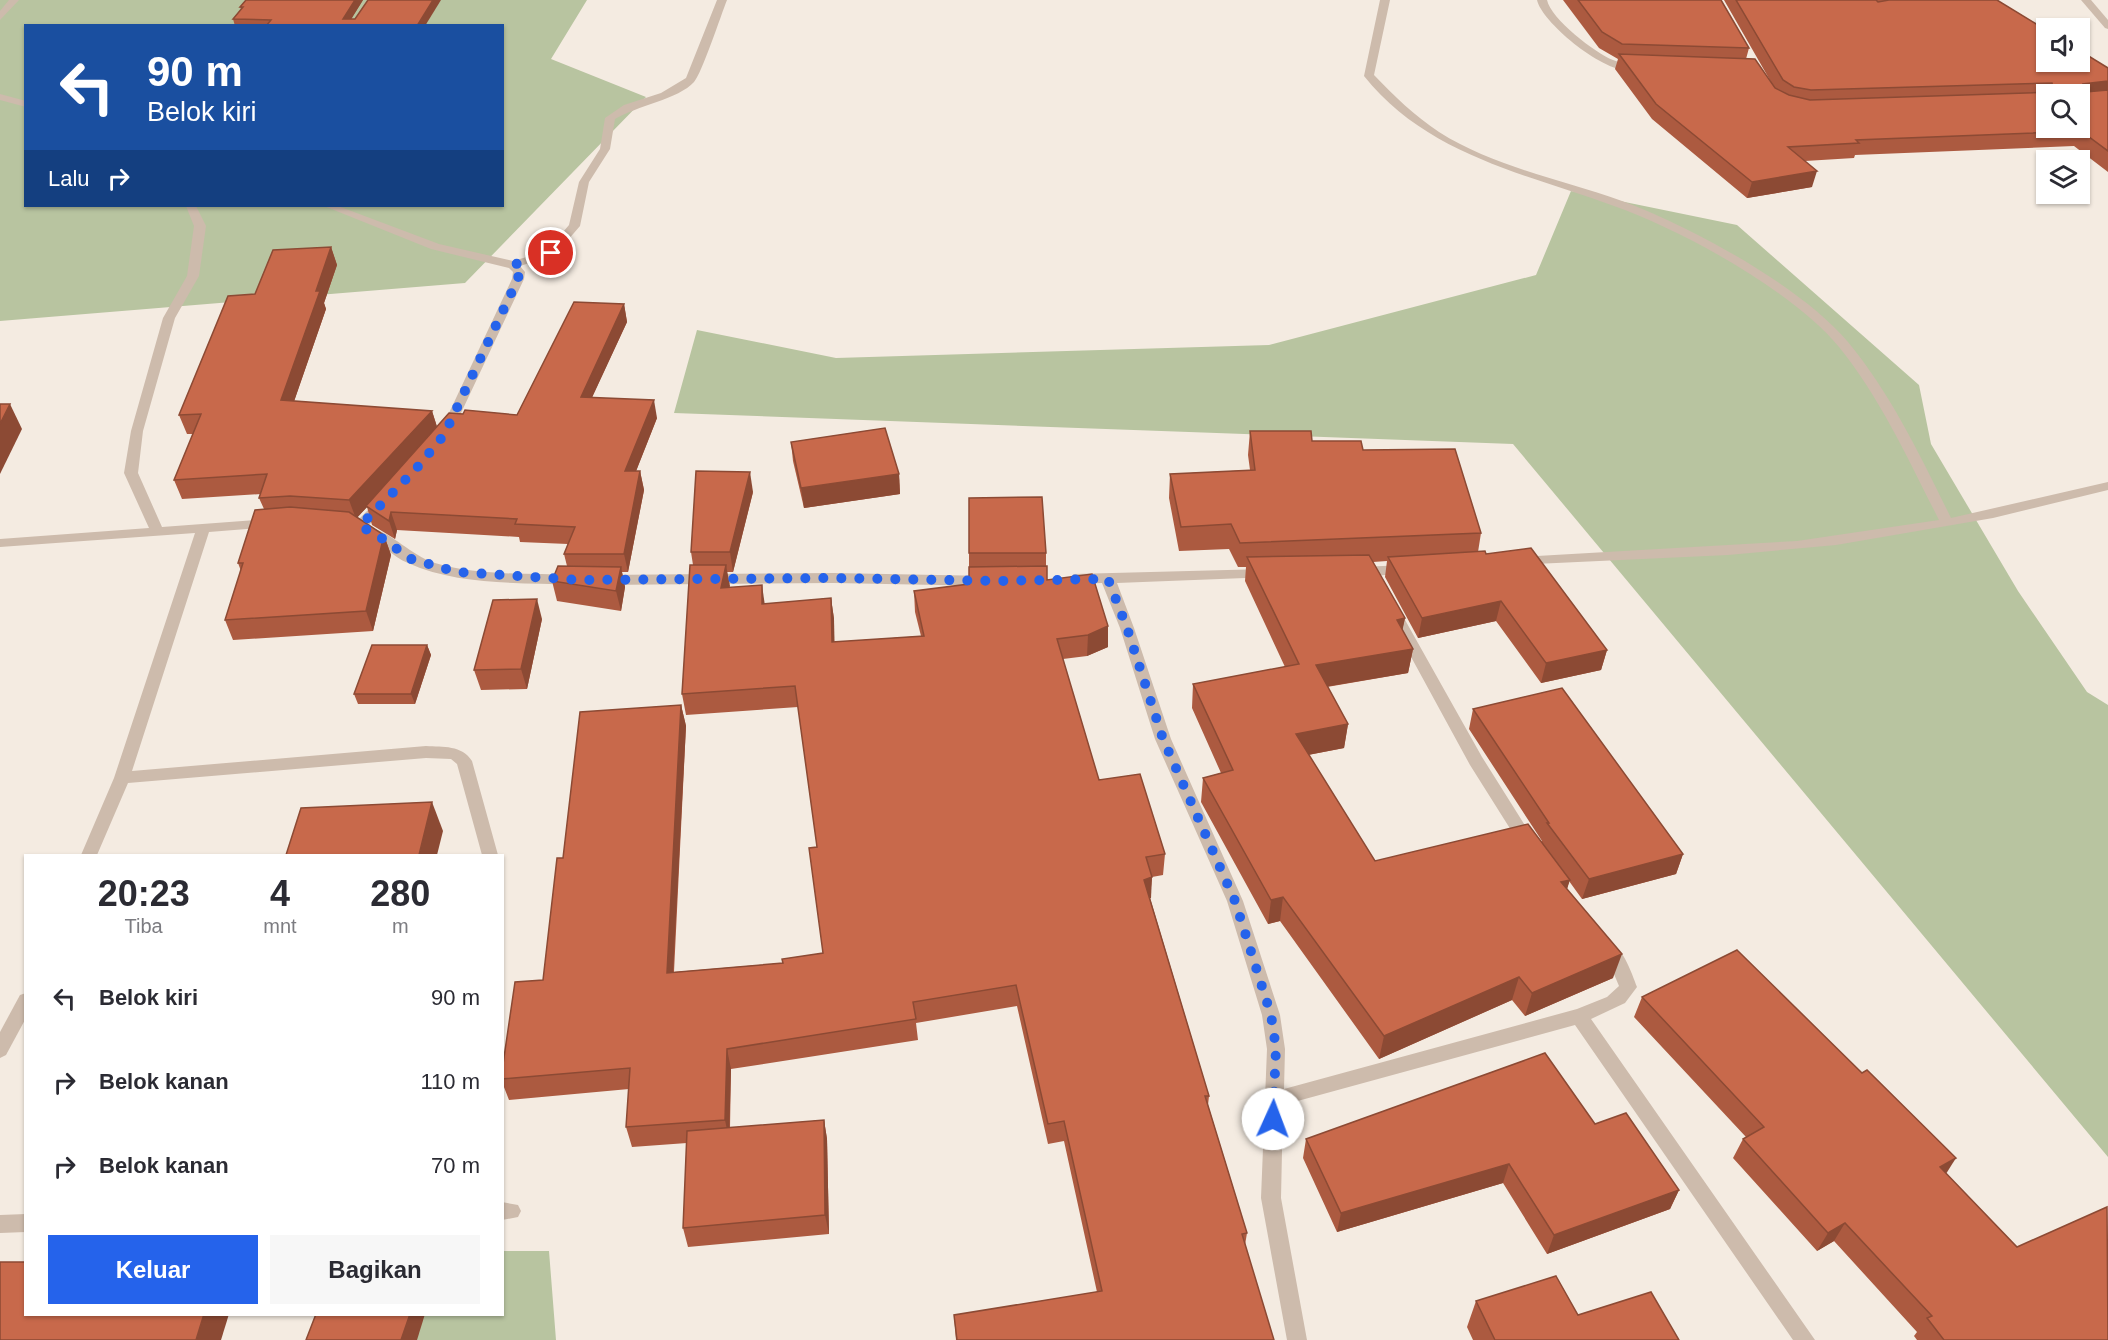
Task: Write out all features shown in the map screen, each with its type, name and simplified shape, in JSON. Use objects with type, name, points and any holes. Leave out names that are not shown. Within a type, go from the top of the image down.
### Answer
[{"type":"street","points":[[0,17],[14,0]]},
{"type":"street","points":[[332,207],[435,247],[513,265],[551,253],[574,226],[584,182],[605,149],[610,117],[628,107],[665,95],[690,80],[722,0]]},
{"type":"street","points":[[1385,0],[1369,76],[1393,101],[1435,133],[1487,159],[1622,204],[1664,222],[1759,278],[1807,311],[1840,342],[1873,384],[1947,523]]},
{"type":"street","points":[[1542,0],[1543,5],[1576,40],[1608,62],[1626,68],[1650,68]]},
{"type":"street","points":[[2086,0],[2108,26]]},
{"type":"street","points":[[0,96],[24,103]]},
{"type":"street","points":[[158,532],[131,473],[137,431],[169,318],[193,276],[200,226],[191,207]]},
{"type":"street","points":[[438,443],[444,435],[518,279],[519,272],[513,265]]},
{"type":"street","points":[[1503,564],[1796,545],[1947,523],[2060,499],[2108,486]]},
{"type":"street","points":[[360,526],[392,494]]},
{"type":"street","points":[[0,543],[285,522]]},
{"type":"street","points":[[341,524],[360,526],[411,559],[457,572],[579,580],[834,578],[1008,581]]},
{"type":"street","points":[[89,854],[122,778],[203,529]]},
{"type":"street","points":[[1349,572],[1421,569]]},
{"type":"street","points":[[1372,571],[1471,751],[1539,858]]},
{"type":"street","points":[[1063,580],[1280,574]]},
{"type":"street","points":[[1108,579],[1127,628],[1163,739],[1235,901],[1271,1015],[1276,1048],[1271,1198],[1297,1340]]},
{"type":"street","points":[[122,778],[426,752],[455,754],[464,761],[490,854]]},
{"type":"street","points":[[1273,1100],[1579,1016],[1620,998],[1628,987],[1617,963],[1598,938]]},
{"type":"street","points":[[0,1050],[24,1004]]},
{"type":"street","points":[[1579,1016],[1804,1340]]},
{"type":"street","points":[[0,1224],[24,1223]]},
{"type":"green space","points":[[0,0],[587,0],[551,59],[646,97],[465,283],[0,321]]},
{"type":"green space","points":[[1571,191],[1737,225],[1919,385],[1931,444],[2018,591],[2087,692],[2108,705],[2108,1157],[1513,444],[674,413],[697,330],[836,358],[1269,345],[1536,275]]},
{"type":"green space","points":[[504,1251],[549,1251],[556,1340],[314,1340],[322,1316],[504,1316]]},
{"type":"building","points":[[246,0],[355,0],[343,19],[355,19],[368,0],[433,0],[418,24],[268,24],[271,20],[233,19],[243,7],[240,7]]},
{"type":"building","points":[[1578,0],[1721,0],[1749,48],[1622,44],[1602,32]]},
{"type":"building","points":[[1736,0],[1876,0],[1878,2],[1889,0],[1997,0],[2036,24],[2036,72],[2090,72],[2090,57],[2108,68],[2108,81],[2083,84],[1811,90],[1794,87],[1783,80]]},
{"type":"building","points":[[1619,54],[1755,59],[1775,88],[1789,95],[1810,100],[2036,93],[2036,133],[1856,140],[1859,143],[1788,147],[1817,171],[1752,182],[1656,104]]},
{"type":"building","points":[[2108,90],[2108,151],[2090,138],[2090,92]]},
{"type":"building","points":[[331,247],[316,291],[320,291],[281,400],[432,411],[349,500],[290,496],[259,498],[267,474],[174,480],[201,414],[179,415],[228,296],[255,294],[273,250]]},
{"type":"building","points":[[574,302],[624,304],[581,397],[654,400],[625,471],[640,471],[624,554],[564,554],[575,527],[515,524],[517,519],[391,512],[389,521],[366,506],[449,413],[463,414],[465,410],[517,415]]},
{"type":"building","points":[[0,404],[10,404],[0,424]]},
{"type":"building","points":[[885,428],[899,474],[801,488],[791,442]]},
{"type":"building","points":[[1250,431],[1311,431],[1312,441],[1361,441],[1363,450],[1455,449],[1481,533],[1240,543],[1231,524],[1181,527],[1170,474],[1255,470]]},
{"type":"building","points":[[696,471],[750,472],[730,552],[691,552]]},
{"type":"building","points":[[1042,497],[1046,553],[969,553],[969,498]]},
{"type":"building","points":[[290,507],[349,512],[384,535],[366,611],[225,620],[243,563],[238,563],[255,510]]},
{"type":"building","points":[[1531,548],[1607,650],[1546,663],[1501,601],[1422,618],[1388,557],[1485,551],[1486,554]]},
{"type":"building","points":[[1369,555],[1405,618],[1397,620],[1413,649],[1316,665],[1348,724],[1296,734],[1375,861],[1528,824],[1570,880],[1561,882],[1622,954],[1532,993],[1519,977],[1384,1036],[1283,897],[1271,900],[1203,778],[1233,770],[1193,684],[1299,664],[1247,557]]},
{"type":"building","points":[[690,565],[726,565],[721,588],[762,585],[762,604],[831,598],[832,642],[924,636],[914,591],[969,584],[969,567],[1047,566],[1047,580],[1092,574],[1108,626],[1088,635],[1057,639],[1099,780],[1140,774],[1165,854],[1146,857],[1152,877],[1144,880],[1209,1096],[1205,1096],[1247,1233],[1242,1234],[1274,1340],[957,1340],[954,1315],[1102,1291],[1064,1121],[1048,1124],[1016,985],[913,1002],[916,1019],[727,1049],[725,1120],[626,1127],[630,1068],[504,1079],[504,1057],[515,982],[543,980],[557,858],[563,858],[580,712],[681,705],[667,973],[783,963],[782,959],[823,953],[809,848],[817,847],[795,686],[682,694]]},
{"type":"building","points":[[558,566],[621,567],[616,591],[552,581]]},
{"type":"building","points":[[537,599],[521,669],[474,670],[493,600]]},
{"type":"building","points":[[372,645],[427,645],[411,694],[354,694]]},
{"type":"building","points":[[1562,688],[1683,854],[1589,879],[1547,823],[1549,823],[1473,709]]},
{"type":"building","points":[[432,802],[419,854],[286,854],[301,808]]},
{"type":"building","points":[[1737,950],[1862,1073],[1867,1070],[1956,1158],[1940,1167],[2017,1247],[2107,1207],[2108,1340],[1944,1340],[1927,1318],[1932,1316],[1845,1223],[1828,1233],[1743,1139],[1764,1127],[1642,997]]},
{"type":"building","points":[[1545,1053],[1595,1124],[1626,1113],[1679,1190],[1554,1235],[1509,1164],[1341,1213],[1306,1139]]},
{"type":"building","points":[[824,1120],[825,1215],[683,1228],[687,1131]]},
{"type":"building","points":[[0,1262],[24,1262],[24,1316],[203,1316],[196,1340],[0,1340]]},
{"type":"building","points":[[1556,1276],[1578,1315],[1651,1292],[1679,1340],[1495,1340],[1476,1301]]},
{"type":"building","points":[[315,1316],[409,1316],[401,1340],[306,1340]]},
{"type":"route","points":[[551,253],[513,265],[519,272],[518,279],[444,435],[416,469],[360,526],[411,559],[432,567],[457,572],[579,580],[1108,579],[1127,628],[1163,739],[1235,901],[1271,1015],[1276,1048],[1273,1119]]}]
